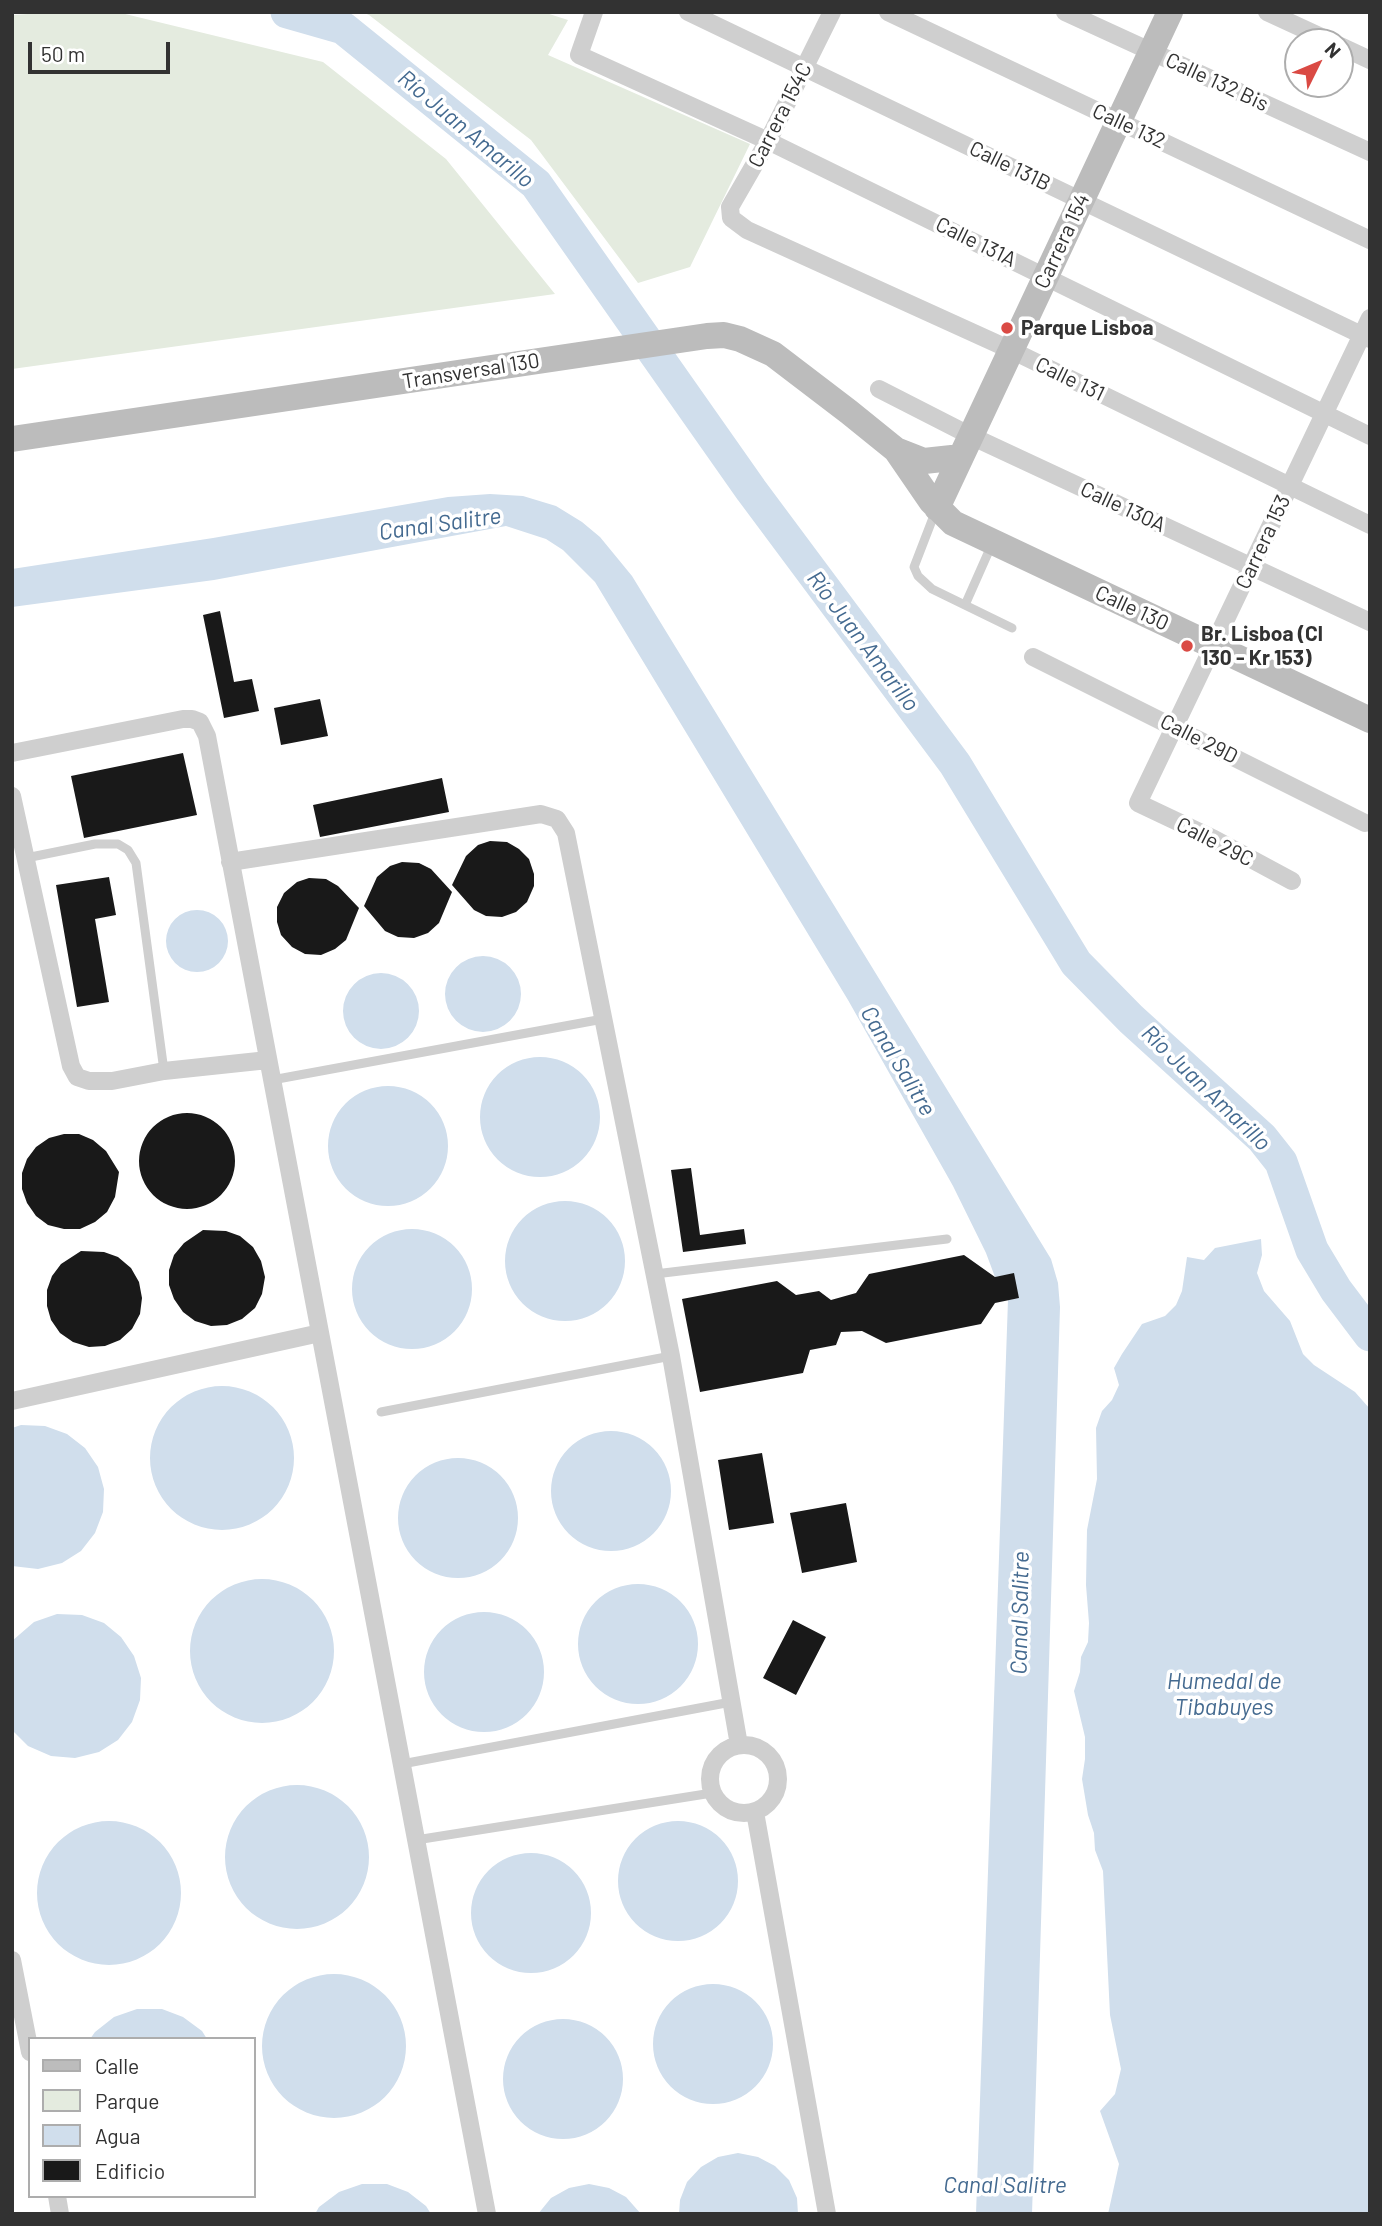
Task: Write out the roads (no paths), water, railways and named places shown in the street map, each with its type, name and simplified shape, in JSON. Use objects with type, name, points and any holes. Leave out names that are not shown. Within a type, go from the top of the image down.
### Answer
[{"type":"main road","name":"Carrera 154","points":[[937,508],[1170,12]]},
{"type":"main road","name":"Transversal 130","points":[[12,439],[724,335],[773,354],[896,450],[924,461],[966,446]]},
{"type":"main road","name":"Transversal 130","points":[[896,450],[937,508]]},
{"type":"main road","name":"Calle 130","points":[[937,508],[953,523],[1370,720]]},
{"type":"street","name":"Calle 131A","points":[[594,12],[579,55],[768,141],[1370,436]]},
{"type":"street","name":"Calle 131B","points":[[688,12],[1366,337]]},
{"type":"street","name":"Carrera 154C","points":[[730,218],[730,207],[768,141],[832,12]]},
{"type":"street","name":"Calle 132","points":[[888,12],[1370,240]]},
{"type":"street","name":"Calle 132 Bis","points":[[1065,12],[1370,152]]},
{"type":"street","points":[[1267,12],[1302,28]]},
{"type":"street","points":[[1354,53],[1370,60]]},
{"type":"street","name":"Calle 131","points":[[730,218],[747,230],[1011,350],[1370,525]]},
{"type":"street","name":"Carrera 153","points":[[1138,803],[1324,414],[1366,337],[1370,318]]},
{"type":"street","name":"Calle 130A","points":[[879,389],[966,446],[1251,566],[1370,622]]},
{"type":"street","name":"Calle 29D","points":[[1033,657],[1365,822]]},
{"type":"street","points":[[12,753],[183,719],[200,722],[207,736],[487,2214]]},
{"type":"street","points":[[12,796],[71,1066],[76,1077],[89,1081],[112,1081],[164,1071],[268,1060]]},
{"type":"street","name":"Calle 29C","points":[[1138,803],[1214,839],[1292,881]]},
{"type":"street","points":[[230,862],[541,814],[556,819],[566,833],[671,1356],[739,1745]]},
{"type":"street","points":[[12,1401],[320,1332]]},
{"type":"street","points":[[739,1745],[752,1746],[763,1751],[778,1772],[774,1796],[766,1806],[743,1814],[730,1811],[720,1804],[712,1793],[709,1781],[711,1768],[717,1757],[727,1749],[739,1745]]},
{"type":"street","points":[[755,1812],[827,2214]]},
{"type":"street","points":[[12,1960],[28,2042]]},
{"type":"lane","points":[[937,508],[914,567],[918,576],[932,589],[1012,628]]},
{"type":"lane","points":[[965,606],[993,542]]},
{"type":"lane","points":[[26,858],[95,844],[118,844],[128,850],[136,863],[164,1071]]},
{"type":"lane","points":[[272,1080],[603,1019]]},
{"type":"lane","points":[[655,1274],[947,1239]]},
{"type":"lane","points":[[381,1412],[671,1356]]},
{"type":"lane","points":[[402,1764],[731,1702]]},
{"type":"lane","points":[[416,1840],[712,1793]]},
{"type":"water","name":"Canal Salitre","points":[[490,494],[523,496],[556,506],[600,537],[632,576],[1051,1259],[1058,1283],[1060,1307],[1032,2214],[976,2214],[1008,1300],[1019,1298],[1013,1274],[995,1277],[953,1186],[848,1000],[595,582],[563,550],[546,539],[506,526],[214,580],[12,607],[12,569],[213,538],[448,497]]},
{"type":"water","points":[[197,910],[209,912],[219,919],[226,929],[226,953],[219,963],[209,970],[197,972],[185,970],[175,963],[168,953],[166,941],[168,929],[175,919],[185,912]]},
{"type":"water","points":[[483,956],[498,959],[510,967],[518,979],[521,994],[518,1009],[510,1021],[498,1029],[483,1032],[468,1029],[456,1021],[448,1009],[445,994],[448,979],[456,967],[468,959]]},
{"type":"water","points":[[381,973],[396,976],[408,984],[416,996],[419,1011],[416,1026],[408,1038],[396,1046],[381,1049],[366,1046],[354,1038],[346,1026],[343,1011],[346,996],[354,984],[366,976]]},
{"type":"water","points":[[540,1057],[563,1062],[582,1075],[595,1094],[600,1117],[595,1140],[582,1159],[563,1172],[540,1177],[517,1172],[498,1159],[485,1140],[480,1117],[485,1094],[498,1075],[517,1062]]},
{"type":"water","points":[[388,1086],[411,1091],[430,1104],[443,1123],[448,1146],[443,1169],[430,1188],[411,1201],[388,1206],[365,1201],[346,1188],[333,1169],[328,1146],[333,1123],[346,1104],[365,1091]]},
{"type":"water","points":[[565,1201],[588,1206],[607,1219],[620,1238],[625,1261],[620,1284],[607,1303],[588,1316],[565,1321],[542,1316],[523,1303],[510,1284],[505,1261],[510,1238],[523,1219],[542,1206]]},
{"type":"water","points":[[412,1229],[435,1234],[454,1247],[467,1266],[472,1289],[467,1312],[454,1331],[435,1344],[412,1349],[389,1344],[370,1331],[357,1312],[352,1289],[357,1266],[370,1247],[389,1234]]},
{"type":"water","name":"Humedal de Tibabuyes","points":[[1261,1239],[1262,1255],[1257,1273],[1264,1291],[1290,1321],[1303,1354],[1314,1365],[1355,1392],[1370,1409],[1370,2214],[1108,2214],[1119,2164],[1100,2111],[1115,2094],[1121,2069],[1110,2015],[1103,1871],[1095,1850],[1082,1779],[1085,1737],[1074,1691],[1081,1657],[1088,1642],[1087,1530],[1097,1479],[1096,1428],[1102,1411],[1112,1400],[1119,1385],[1114,1368],[1122,1354],[1142,1324],[1165,1316],[1176,1305],[1182,1291],[1187,1257],[1204,1260],[1215,1248]]},
{"type":"water","points":[[222,1386],[249,1392],[273,1407],[288,1431],[294,1458],[288,1485],[273,1509],[249,1524],[222,1530],[195,1524],[171,1509],[156,1485],[150,1458],[156,1431],[171,1407],[195,1392]]},
{"type":"water","points":[[21,1425],[45,1426],[67,1434],[85,1448],[98,1467],[104,1489],[103,1512],[95,1533],[81,1551],[62,1563],[38,1569],[12,1566],[12,1428]]},
{"type":"water","points":[[611,1431],[634,1436],[653,1449],[666,1468],[671,1491],[666,1514],[653,1533],[634,1546],[611,1551],[588,1546],[569,1533],[556,1514],[551,1491],[556,1468],[569,1449],[588,1436]]},
{"type":"water","points":[[458,1458],[481,1463],[500,1476],[513,1495],[518,1518],[513,1541],[500,1560],[481,1573],[458,1578],[435,1573],[416,1560],[403,1541],[398,1518],[403,1495],[416,1476],[435,1463]]},
{"type":"water","points":[[262,1579],[289,1585],[313,1600],[328,1624],[334,1651],[328,1678],[313,1702],[289,1717],[262,1723],[235,1717],[211,1702],[196,1678],[190,1651],[196,1624],[211,1600],[235,1585]]},
{"type":"water","points":[[638,1584],[661,1589],[680,1602],[693,1621],[698,1644],[693,1667],[680,1686],[661,1699],[638,1704],[615,1699],[596,1686],[583,1667],[578,1644],[583,1621],[596,1602],[615,1589]]},
{"type":"water","points":[[484,1612],[507,1617],[526,1630],[539,1649],[544,1672],[539,1695],[526,1714],[507,1727],[484,1732],[461,1727],[442,1714],[429,1695],[424,1672],[429,1649],[442,1630],[461,1617]]},
{"type":"water","points":[[57,1614],[82,1615],[104,1623],[121,1637],[134,1656],[141,1678],[140,1700],[132,1722],[118,1740],[99,1752],[75,1758],[51,1756],[28,1746],[12,1730],[12,1641],[34,1622]]},
{"type":"water","points":[[297,1785],[324,1791],[348,1806],[363,1830],[369,1857],[363,1884],[348,1908],[324,1923],[297,1929],[270,1923],[246,1908],[231,1884],[225,1857],[231,1830],[246,1806],[270,1791]]},
{"type":"water","points":[[109,1821],[136,1827],[160,1842],[175,1866],[181,1893],[175,1920],[160,1944],[136,1959],[109,1965],[82,1959],[58,1944],[43,1920],[37,1893],[43,1866],[58,1842],[82,1827]]},
{"type":"water","points":[[678,1821],[701,1826],[720,1839],[733,1858],[738,1881],[733,1904],[720,1923],[701,1936],[678,1941],[655,1936],[636,1923],[623,1904],[618,1881],[623,1858],[636,1839],[655,1826]]},
{"type":"water","points":[[531,1853],[554,1858],[573,1871],[586,1890],[591,1913],[586,1936],[573,1955],[554,1968],[531,1973],[508,1968],[489,1955],[476,1936],[471,1913],[476,1890],[489,1871],[508,1858]]},
{"type":"water","points":[[334,1974],[361,1980],[385,1995],[400,2019],[406,2046],[400,2073],[385,2097],[361,2112],[334,2118],[307,2112],[283,2097],[268,2073],[262,2046],[268,2019],[283,1995],[307,1980]]},
{"type":"water","points":[[713,1984],[736,1989],[755,2002],[768,2021],[773,2044],[768,2067],[755,2086],[736,2099],[713,2104],[690,2099],[671,2086],[658,2067],[653,2044],[658,2021],[671,2002],[690,1989]]},
{"type":"water","points":[[137,2009],[162,2009],[183,2017],[206,2037],[91,2037],[114,2017]]},
{"type":"water","points":[[563,2019],[586,2024],[605,2037],[618,2056],[623,2079],[618,2102],[605,2121],[586,2134],[563,2139],[540,2134],[521,2121],[508,2102],[503,2079],[508,2056],[521,2037],[540,2024]]},
{"type":"water","points":[[738,2153],[758,2157],[775,2166],[789,2180],[797,2198],[798,2214],[679,2214],[680,2200],[687,2182],[701,2167],[718,2157]]},
{"type":"water","points":[[362,2184],[387,2184],[408,2192],[426,2206],[431,2214],[315,2214],[319,2207],[339,2192]]},
{"type":"water","points":[[589,2184],[609,2188],[626,2197],[641,2214],[538,2214],[551,2198],[569,2188]]},
{"type":"waterway","name":"Río Juan Amarillo","points":[[287,12],[343,28],[536,184],[751,490],[955,764],[1076,963],[1131,1019],[1262,1138],[1281,1162],[1312,1250],[1336,1290],[1370,1335]]},
{"type":"place","name":"Parque Lisboa","points":[[1007,328]]},
{"type":"place","name":"Br. Lisboa (Cl 130 - Kr 153)","points":[[1187,646]]}]
